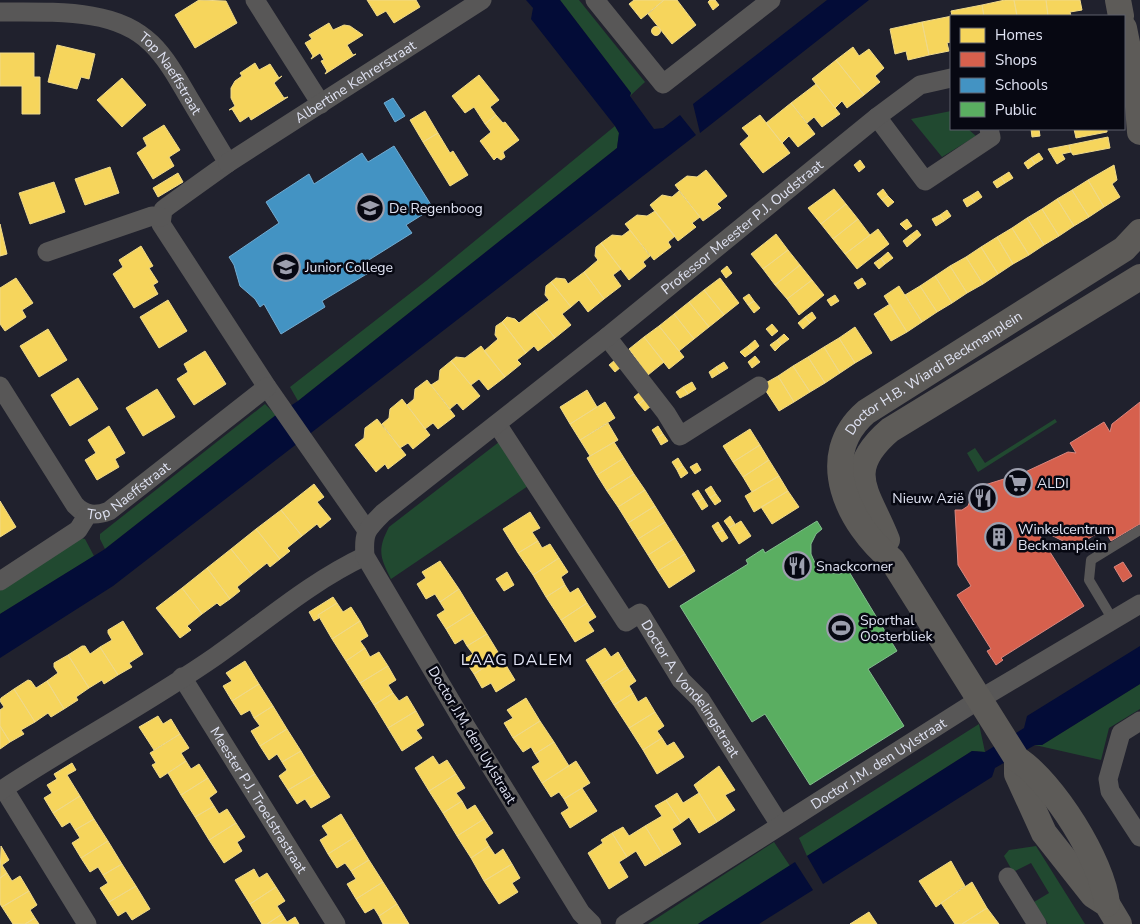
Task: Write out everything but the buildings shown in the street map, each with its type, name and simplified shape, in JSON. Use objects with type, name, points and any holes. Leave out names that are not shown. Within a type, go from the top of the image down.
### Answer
[{"type":"street","points":[[255,0],[321,104]]},
{"type":"street","name":"Albertine Kehrerstraat","points":[[228,163],[482,0]]},
{"type":"street","points":[[595,0],[663,84],[772,0]]},
{"type":"street","points":[[1118,0],[1121,15]]},
{"type":"street","name":"Top Naeffstraat","points":[[0,12],[52,12],[92,16],[125,25],[146,38],[164,55],[228,163]]},
{"type":"street","points":[[1125,38],[1137,85],[1140,132]]},
{"type":"street","name":"Professor Meester P.J. Oudstraat","points":[[2,790],[216,656],[276,610],[342,567],[365,542],[384,512],[607,337],[877,117],[920,85],[950,78]]},
{"type":"street","points":[[877,117],[925,180],[991,137],[989,130]]},
{"type":"street","points":[[228,163],[168,206],[161,217],[161,224],[267,387]]},
{"type":"street","points":[[48,252],[152,216],[161,217]]},
{"type":"street","name":"Doctor H.B. Wiardi Beckmanplein","points":[[892,560],[879,550],[854,514],[841,477],[840,450],[844,438],[854,424],[866,412],[905,386],[1124,249],[1140,232]]},
{"type":"street","name":"Doctor H.B. Wiardi Beckmanplein","points":[[1113,914],[1105,889],[1070,817],[1030,768],[1017,759],[892,560],[885,535],[862,485],[862,474],[867,458],[877,442],[890,430],[1140,277]]},
{"type":"street","points":[[607,337],[666,413],[680,436],[759,386]]},
{"type":"street","name":"Top Naeffstraat","points":[[0,386],[75,505],[81,512],[99,515],[109,511],[267,387]]},
{"type":"street","name":"Doctor J.M. den Uylstraat","points":[[267,387],[311,449],[365,542],[465,725],[581,913],[592,924]]},
{"type":"street","name":"Doctor A. Vondelingstraat","points":[[498,424],[626,622],[640,613],[681,680],[701,700],[780,825]]},
{"type":"street","points":[[0,581],[78,530],[88,514]]},
{"type":"street","name":"Doctor J.M. den Uylstraat","points":[[625,924],[980,699],[1140,604]]},
{"type":"street","name":"Meester P.J. Troelstrastraat","points":[[182,677],[336,924]]},
{"type":"street","points":[[1140,721],[1121,733],[1108,779],[1110,791],[1140,837]]},
{"type":"street","points":[[2,790],[87,924]]},
{"type":"street","points":[[1008,877],[1037,924]]},
{"type":"lane","points":[[1113,620],[1089,580],[1092,560],[1140,530]]},
{"type":"green space","points":[[560,0],[579,0],[645,82],[630,96],[631,93]]},
{"type":"green space","points":[[950,111],[950,130],[969,130],[976,136],[942,157],[911,119]]},
{"type":"green space","points":[[615,126],[619,133],[617,148],[298,401],[290,387],[426,281]]},
{"type":"green space","points":[[265,404],[276,415],[105,549],[100,539],[100,534]]},
{"type":"green space","points":[[1055,419],[1057,422],[978,472],[967,453],[975,448],[985,463]]},
{"type":"green space","points":[[499,442],[528,486],[391,579],[384,565],[381,553],[389,527]]},
{"type":"green space","points":[[81,538],[85,539],[94,556],[0,614],[0,590]]},
{"type":"green space","points":[[1140,684],[1140,709],[1109,728],[1101,760],[1035,745],[1042,745]]},
{"type":"green space","points":[[979,724],[985,752],[972,751],[807,856],[799,838]]},
{"type":"green space","points":[[774,842],[790,866],[698,924],[648,924]]},
{"type":"green space","points":[[1036,846],[1085,924],[1048,924],[1034,902],[1049,893],[1031,863],[1013,872],[1004,856],[1009,850]]},
{"type":"shaded area","points":[[526,0],[560,0],[631,93],[630,96],[654,129],[663,128],[680,115],[696,135],[113,586],[0,658],[0,614],[105,549],[276,415],[298,401],[617,148],[619,133],[615,126],[531,19],[533,8]]},
{"type":"shaded area","points":[[827,0],[869,0],[700,133],[693,104]]},
{"type":"shaded area","points":[[1140,646],[1140,684],[1042,745],[1035,745],[995,768],[992,777],[823,884],[807,856],[972,751],[985,752],[1024,728],[1027,716]]},
{"type":"shaded area","points":[[795,862],[813,890],[759,924],[698,924]]},
{"type":"place","name":"De Regenboog","points":[[370,208]]},
{"type":"place","name":"Junior College","points":[[286,267]]},
{"type":"place","name":"ALDI","points":[[1018,483]]},
{"type":"place","name":"Nieuw Azië","points":[[983,498]]},
{"type":"place","name":"Winkelcentrum Beckmanplein","points":[[999,537]]},
{"type":"place","name":"Snackcorner","points":[[797,566]]},
{"type":"place","name":"Sporthal Oosterbliek","points":[[841,628]]},
{"type":"district","name":"LAAG DALEM","points":[[517,660]]}]
